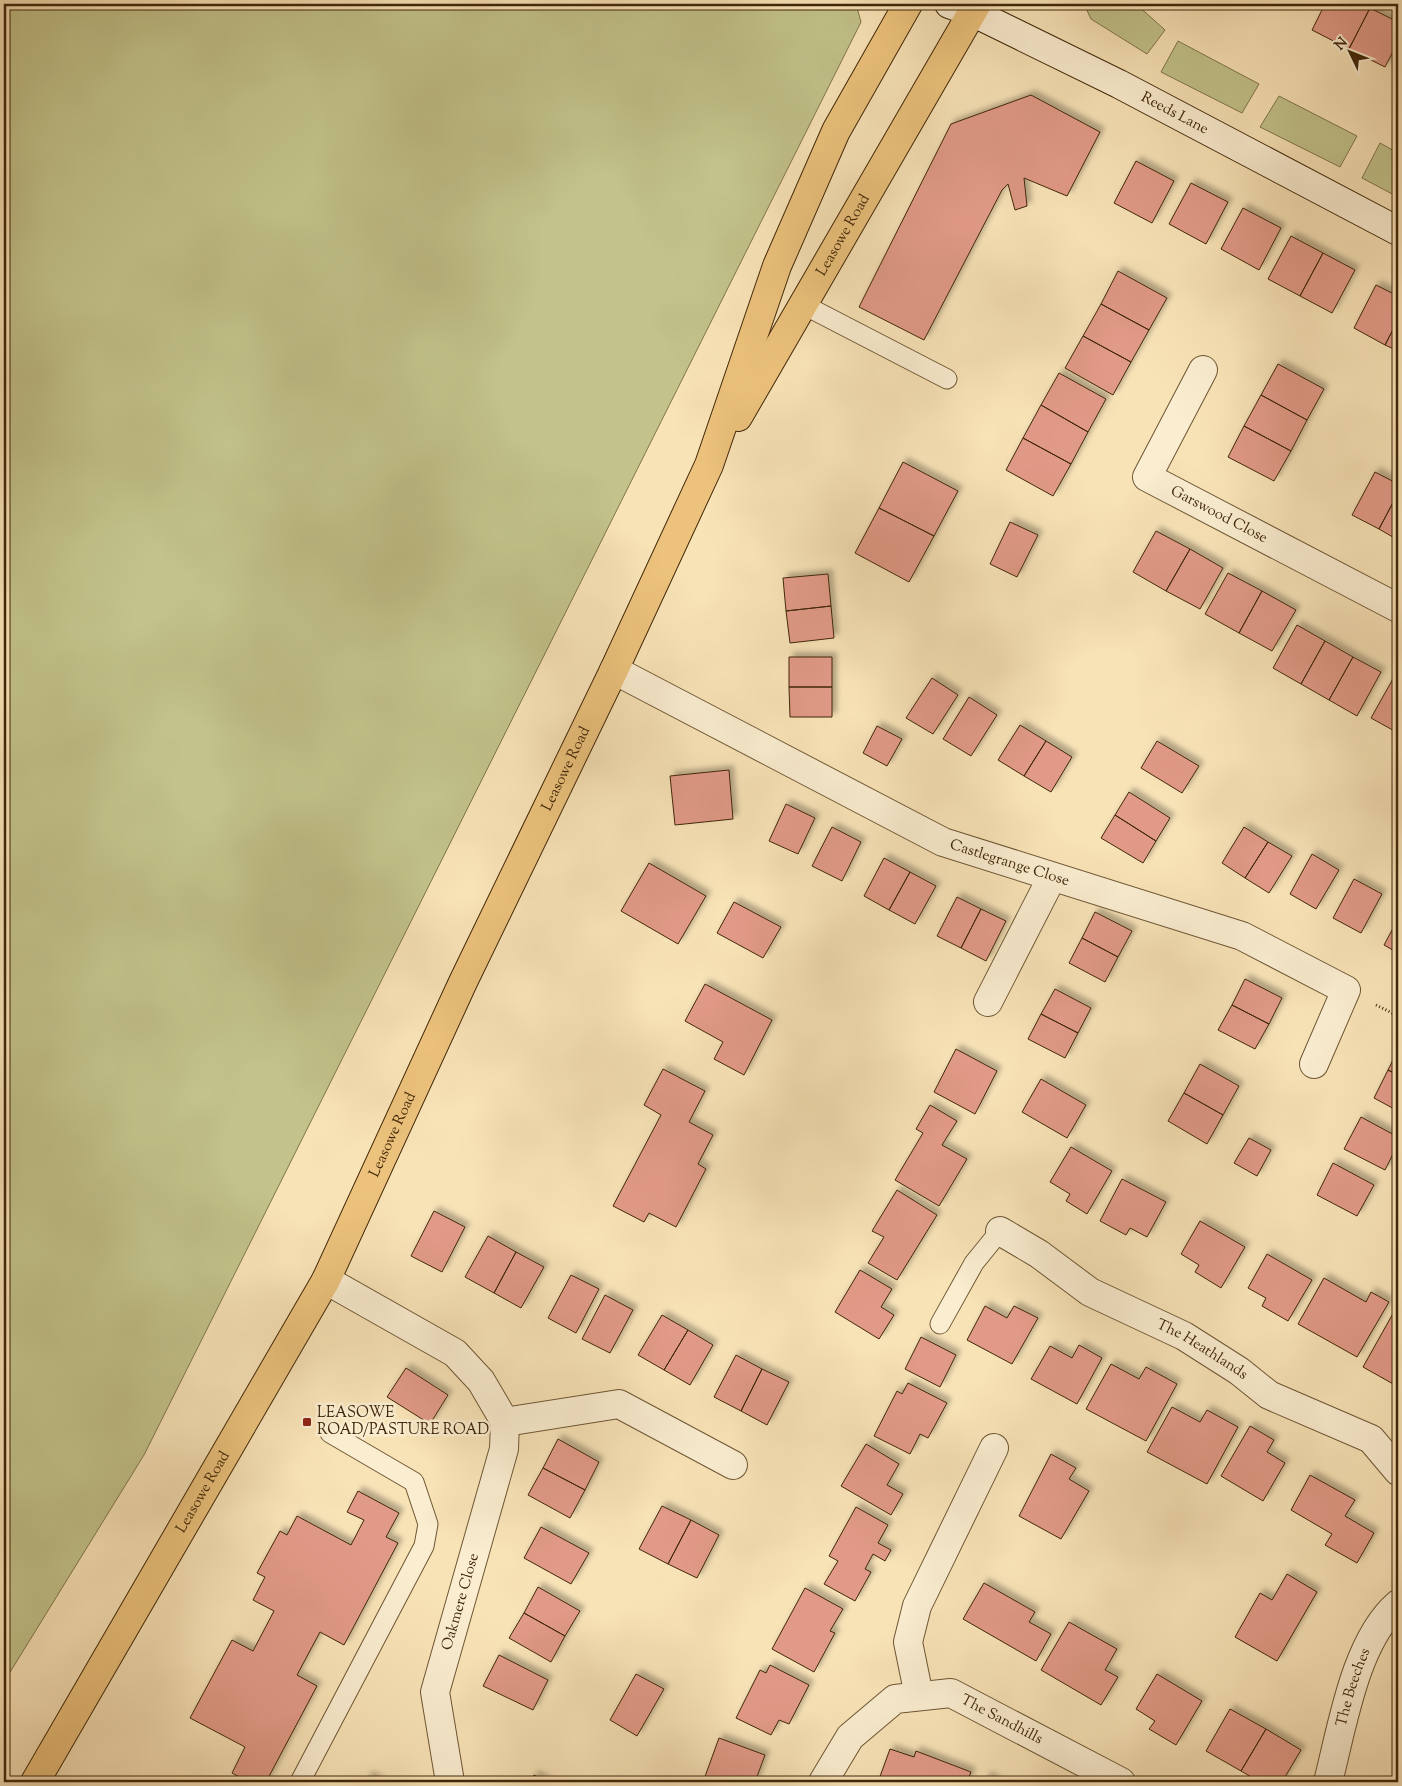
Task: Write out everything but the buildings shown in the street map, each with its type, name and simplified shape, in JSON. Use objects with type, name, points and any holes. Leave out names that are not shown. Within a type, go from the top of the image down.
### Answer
[{"type":"main road","name":"Leasowe Road","points":[[709,465],[777,266],[836,131],[908,4]]},
{"type":"main road","name":"Leasowe Road","points":[[35,1782],[326,1280],[463,982],[614,670],[709,465],[804,306],[876,177],[966,6]]},
{"type":"street","name":"Reeds Lane","points":[[966,6],[1398,230]]},
{"type":"street","name":"Garswood Close","points":[[1203,370],[1147,477],[1398,608]]},
{"type":"street","name":"Castlegrange Close","points":[[614,670],[943,842],[1242,936],[1346,990],[1314,1064]]},
{"type":"street","points":[[988,1002],[1052,877]]},
{"type":"street","name":"The Heathlands","points":[[1000,1231],[1039,1254],[1090,1292],[1184,1336],[1239,1371],[1269,1395],[1371,1438],[1398,1472]]},
{"type":"street","points":[[326,1280],[455,1353],[481,1382],[506,1422],[619,1404],[733,1465]]},
{"type":"street","name":"Oakmere Close","points":[[450,1782],[435,1692],[504,1449],[506,1422]]},
{"type":"street","points":[[919,1696],[908,1642],[917,1606],[994,1448]]},
{"type":"street","name":"The Beeches","points":[[1328,1782],[1357,1668],[1388,1613],[1398,1604]]},
{"type":"street","name":"The Sandhills","points":[[823,1782],[850,1737],[895,1698],[951,1693],[1121,1782]]},
{"type":"lane","points":[[804,306],[947,379]]},
{"type":"lane","points":[[940,1324],[974,1263],[1000,1231]]},
{"type":"lane","points":[[300,1782],[424,1546],[428,1524],[414,1482],[330,1433]]},
{"type":"green space","points":[[4,4],[856,4],[861,22],[144,1455],[4,1682]]},
{"type":"green space","points":[[1084,4],[1136,4],[1165,30],[1147,54],[1091,19]]},
{"type":"green space","points":[[1178,41],[1259,84],[1242,113],[1161,72]]},
{"type":"green space","points":[[1279,96],[1357,136],[1340,167],[1260,127]]},
{"type":"green space","points":[[1380,143],[1398,153],[1398,197],[1362,178]]},
{"type":"place","name":"LEASOWE ROAD/PASTURE ROAD","points":[[307,1422]]}]
